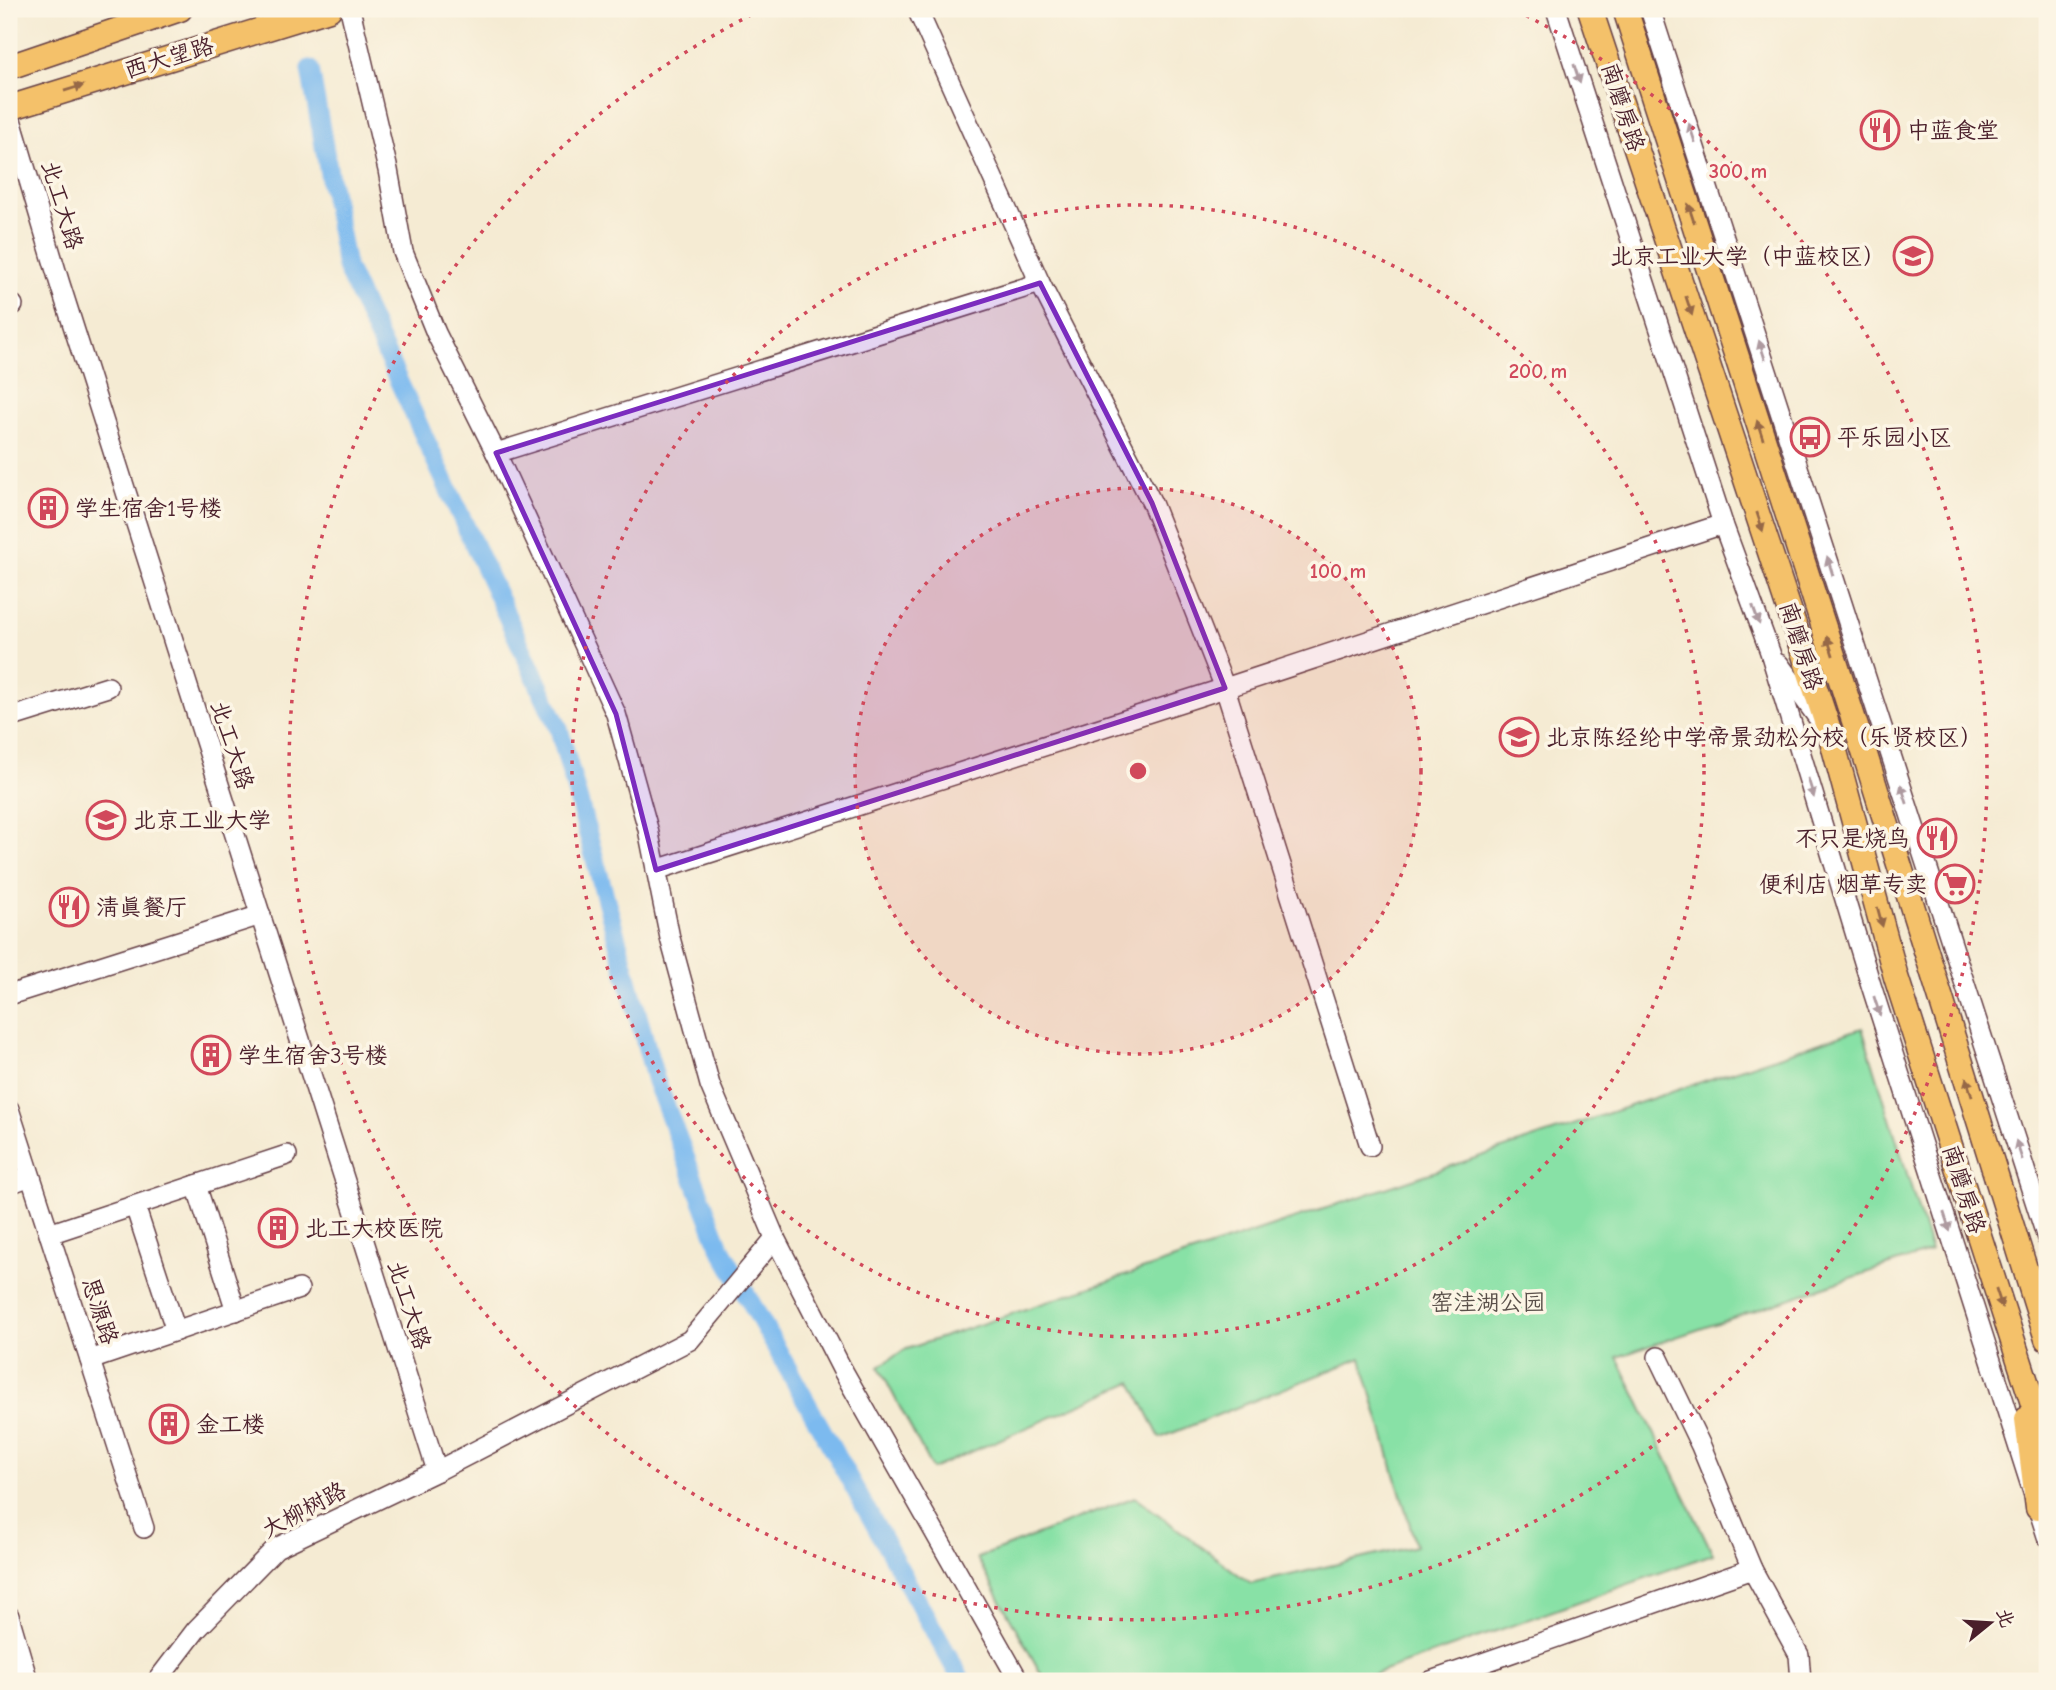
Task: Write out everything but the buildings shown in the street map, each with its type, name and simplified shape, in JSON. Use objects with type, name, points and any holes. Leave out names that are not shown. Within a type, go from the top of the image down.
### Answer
[{"type":"main road","name":"西大望路","points":[[9,66],[177,9]]},
{"type":"main road","name":"西大望路","points":[[9,110],[329,9]]},
{"type":"main road","name":"南磨房路","points":[[1590,9],[1830,733],[1896,977],[2047,1447]]},
{"type":"main road","name":"南磨房路","points":[[1625,9],[1866,758],[2047,1339]]},
{"type":"main road","points":[[2020,1363],[2038,1508]]},
{"type":"street","points":[[349,9],[388,170],[403,252],[436,333],[496,453],[616,714],[656,870],[670,938],[710,1085],[775,1238],[842,1370],[1019,1681]]},
{"type":"street","points":[[917,9],[1040,282],[1152,503],[1225,688],[1370,1146]]},
{"type":"street","points":[[1556,9],[1723,524],[1770,652],[1871,985],[2047,1536]]},
{"type":"street","points":[[1650,9],[2047,1238]]},
{"type":"street","name":"北工大路","points":[[9,110],[59,281],[437,1471]]},
{"type":"street","points":[[496,453],[1040,282]]},
{"type":"street","points":[[656,870],[1225,688],[1723,524]]},
{"type":"street","points":[[1851,631],[1866,758]]},
{"type":"street","points":[[1770,652],[1830,733]]},
{"type":"street","points":[[9,718],[108,687]]},
{"type":"street","points":[[9,995],[261,915]]},
{"type":"street","name":"思源路","points":[[9,1109],[144,1528]]},
{"type":"street","points":[[49,1234],[287,1156]]},
{"type":"street","points":[[9,1184],[30,1177]]},
{"type":"street","points":[[196,1185],[236,1311]]},
{"type":"street","points":[[135,1206],[176,1331]]},
{"type":"street","name":"大柳树路","points":[[157,1681],[196,1630],[275,1548],[437,1471],[690,1340],[775,1238]]},
{"type":"street","points":[[90,1360],[299,1289]]},
{"type":"street","points":[[1658,1357],[1701,1446],[1752,1569],[1799,1655],[1801,1681]]},
{"type":"street","points":[[1431,1681],[1752,1569]]},
{"type":"street","points":[[9,1616],[28,1681]]},
{"type":"highlighted area","points":[[1040,283],[1152,503],[1225,688],[656,870],[616,714],[496,453]]},
{"type":"green space","name":"窑洼湖公园","points":[[1862,1028],[1931,1251],[1617,1357],[1713,1554],[1356,1681],[1045,1681],[977,1558],[1135,1497],[1251,1584],[1416,1546],[1361,1358],[1160,1438],[1132,1382],[932,1469],[879,1367],[904,1350]]},
{"type":"waterway","points":[[310,69],[346,267],[559,729],[656,1081],[720,1247],[962,1681]]},
{"type":"place","name":"中蓝食堂","points":[[1880,130]]},
{"type":"place","name":"北京工业大学（中蓝校区）","points":[[1913,256]]},
{"type":"place","name":"平乐园小区","points":[[1810,437]]},
{"type":"place","name":"学生宿舍1号楼","points":[[48,508]]},
{"type":"place","name":"北京陈经纶中学帝景劲松分校（乐贤校区）","points":[[1519,737]]},
{"type":"place","name":"北京工业大学","points":[[106,820]]},
{"type":"place","name":"不只是烧鸟","points":[[1937,838]]},
{"type":"place","name":"便利店 烟草专卖","points":[[1955,884]]},
{"type":"place","name":"清真餐厅","points":[[69,907]]},
{"type":"place","name":"学生宿舍3号楼","points":[[211,1055]]},
{"type":"place","name":"北工大校医院","points":[[278,1228]]},
{"type":"place","name":"金工楼","points":[[169,1424]]}]
